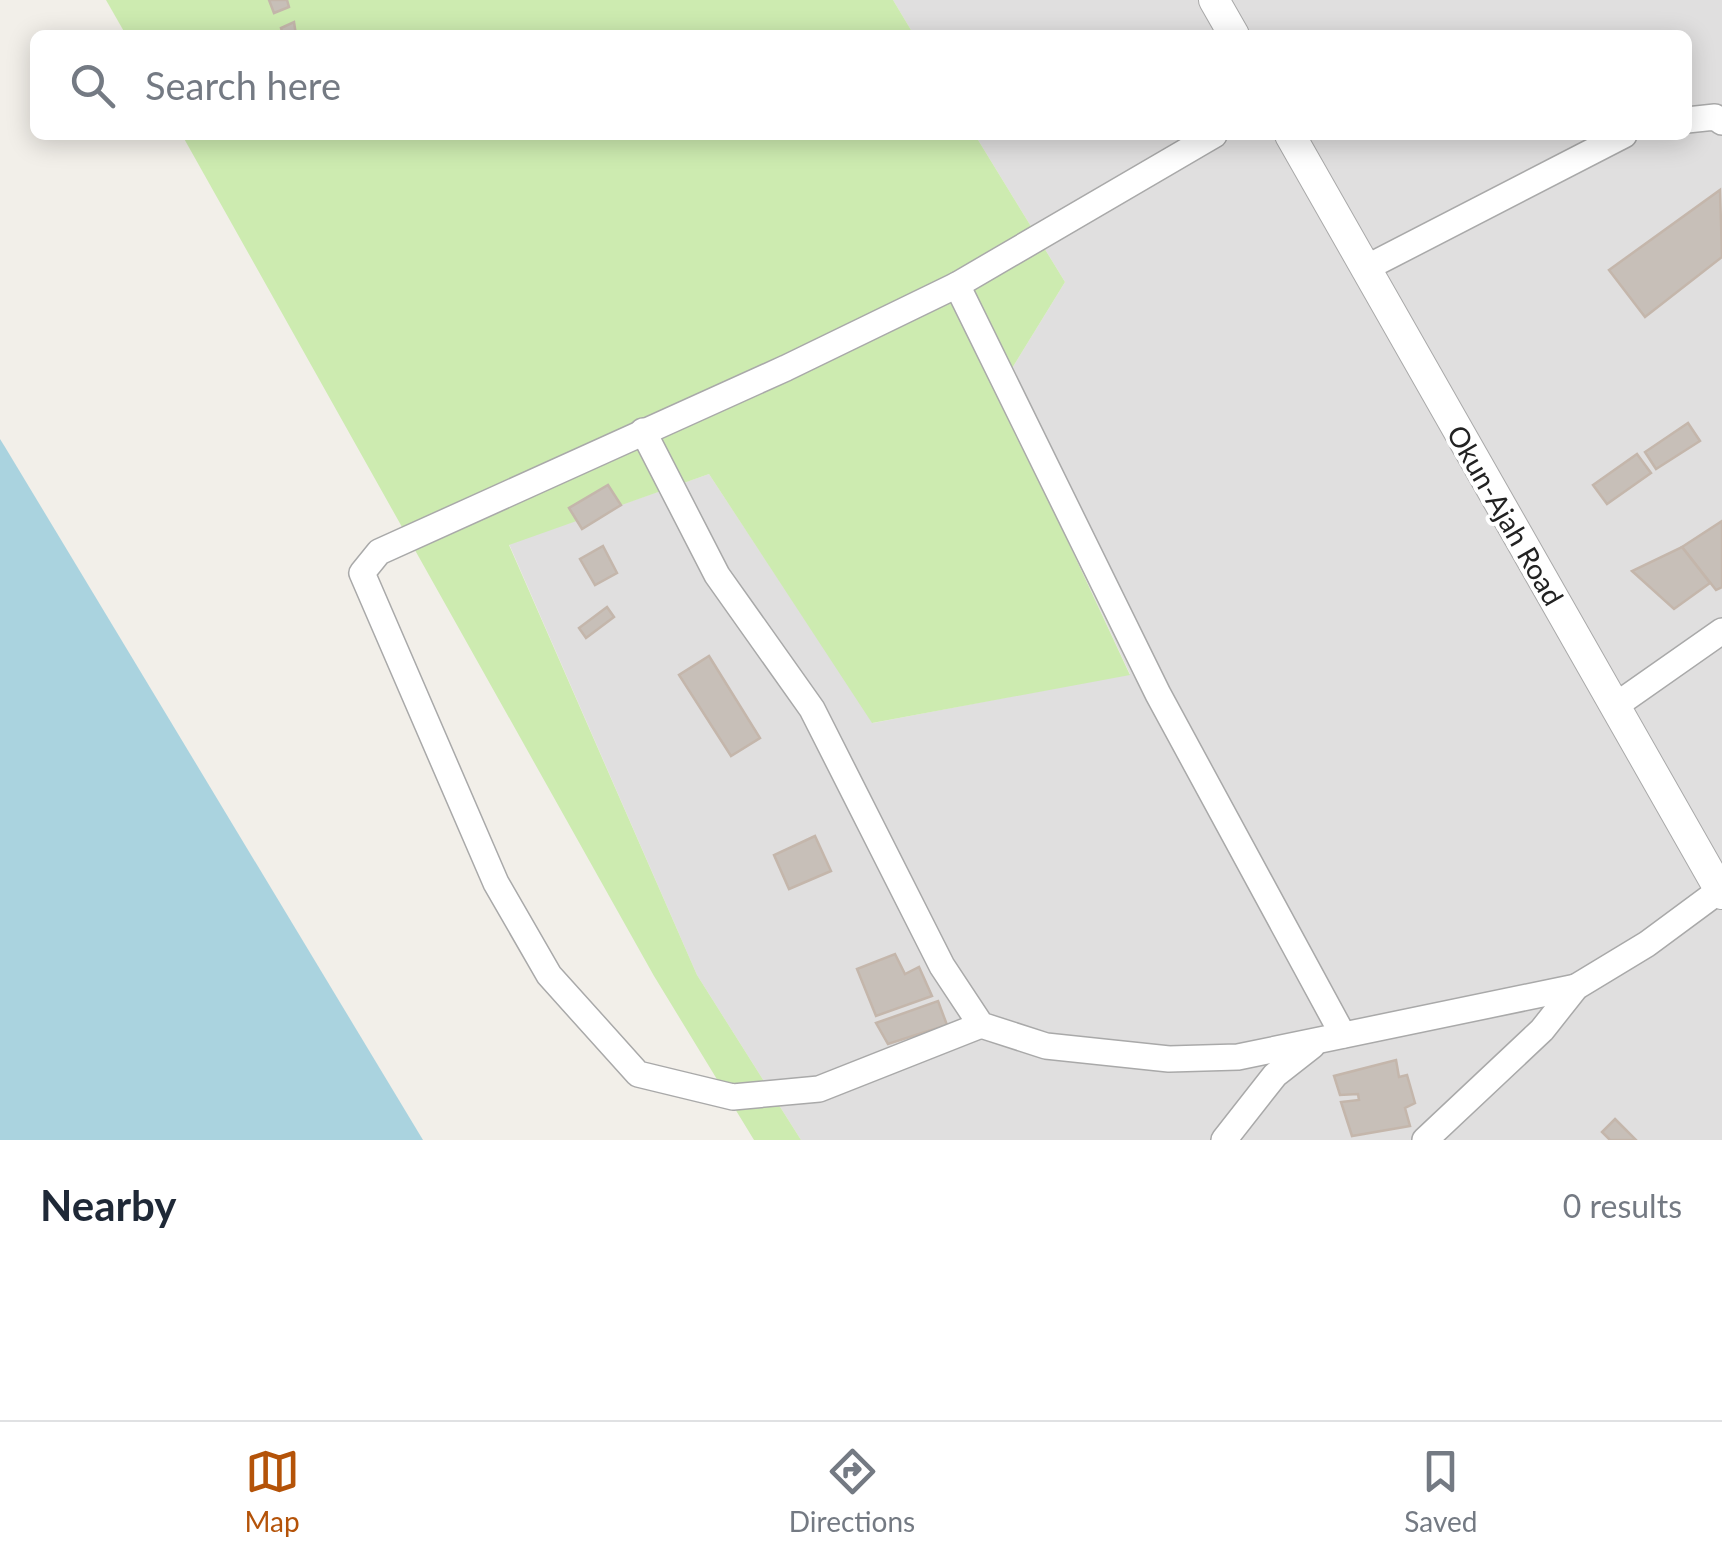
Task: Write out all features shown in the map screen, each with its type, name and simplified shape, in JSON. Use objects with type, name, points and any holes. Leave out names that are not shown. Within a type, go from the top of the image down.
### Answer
[{"type":"street","points":[[1214,0],[1231,30]]},
{"type":"street","points":[[1692,119],[1716,117],[1722,122]]},
{"type":"street","points":[[981,1025],[820,1089],[733,1097],[638,1074],[549,975],[496,883],[362,574],[379,552],[957,285],[1205,140]]},
{"type":"street","name":"Okun-Ajah Road","points":[[1293,140],[1721,892]]},
{"type":"street","points":[[1366,268],[1614,140]]},
{"type":"street","points":[[957,285],[1331,1038]]},
{"type":"street","points":[[643,431],[716,576],[812,708],[942,966],[981,1025],[1046,1046],[1169,1059],[1238,1057],[1576,988]]},
{"type":"street","points":[[1615,706],[1722,631]]},
{"type":"street","points":[[1426,1140],[1542,1030],[1576,988],[1721,892]]},
{"type":"street","points":[[1224,1140],[1275,1075],[1331,1038]]},
{"type":"shaded area","points":[[893,0],[1722,0],[1722,1140],[801,1140],[697,975],[509,544],[709,474],[873,723],[1130,674],[998,391],[1065,282],[978,140],[1692,140],[1692,30],[911,30]]},
{"type":"green space","points":[[106,0],[893,0],[911,30],[123,30]]},
{"type":"green space","points":[[185,140],[978,140],[1065,282],[998,391],[1130,675],[872,723],[709,474],[509,545],[697,975],[801,1140],[754,1140],[654,976]]},
{"type":"water","points":[[0,439],[5,447],[423,1140],[0,1140]]},
{"type":"building","points":[[269,0],[287,0],[289,7],[274,13]]},
{"type":"building","points":[[294,22],[295,30],[282,30]]},
{"type":"building","points":[[1720,190],[1722,257],[1645,317],[1609,270]]},
{"type":"building","points":[[1688,423],[1700,441],[1656,469],[1645,452]]},
{"type":"building","points":[[1637,454],[1651,473],[1607,504],[1593,485]]},
{"type":"building","points":[[608,485],[621,505],[582,529],[569,508]]},
{"type":"building","points":[[1722,521],[1722,587],[1716,590],[1682,547]]},
{"type":"building","points":[[603,546],[617,573],[595,585],[580,559]]},
{"type":"building","points":[[1682,547],[1710,583],[1674,609],[1632,571]]},
{"type":"building","points":[[607,607],[614,617],[586,638],[579,628]]},
{"type":"building","points":[[709,656],[760,738],[731,756],[679,675]]},
{"type":"building","points":[[815,836],[831,871],[789,889],[774,855]]},
{"type":"building","points":[[895,954],[905,974],[919,967],[932,996],[876,1016],[857,969]]},
{"type":"building","points":[[938,1001],[947,1025],[888,1044],[876,1023]]},
{"type":"building","points":[[1396,1060],[1399,1077],[1407,1075],[1415,1103],[1405,1108],[1410,1126],[1352,1136],[1341,1102],[1359,1100],[1358,1094],[1340,1095],[1334,1076]]},
{"type":"building","points":[[1615,1119],[1636,1140],[1610,1140],[1602,1132]]}]
